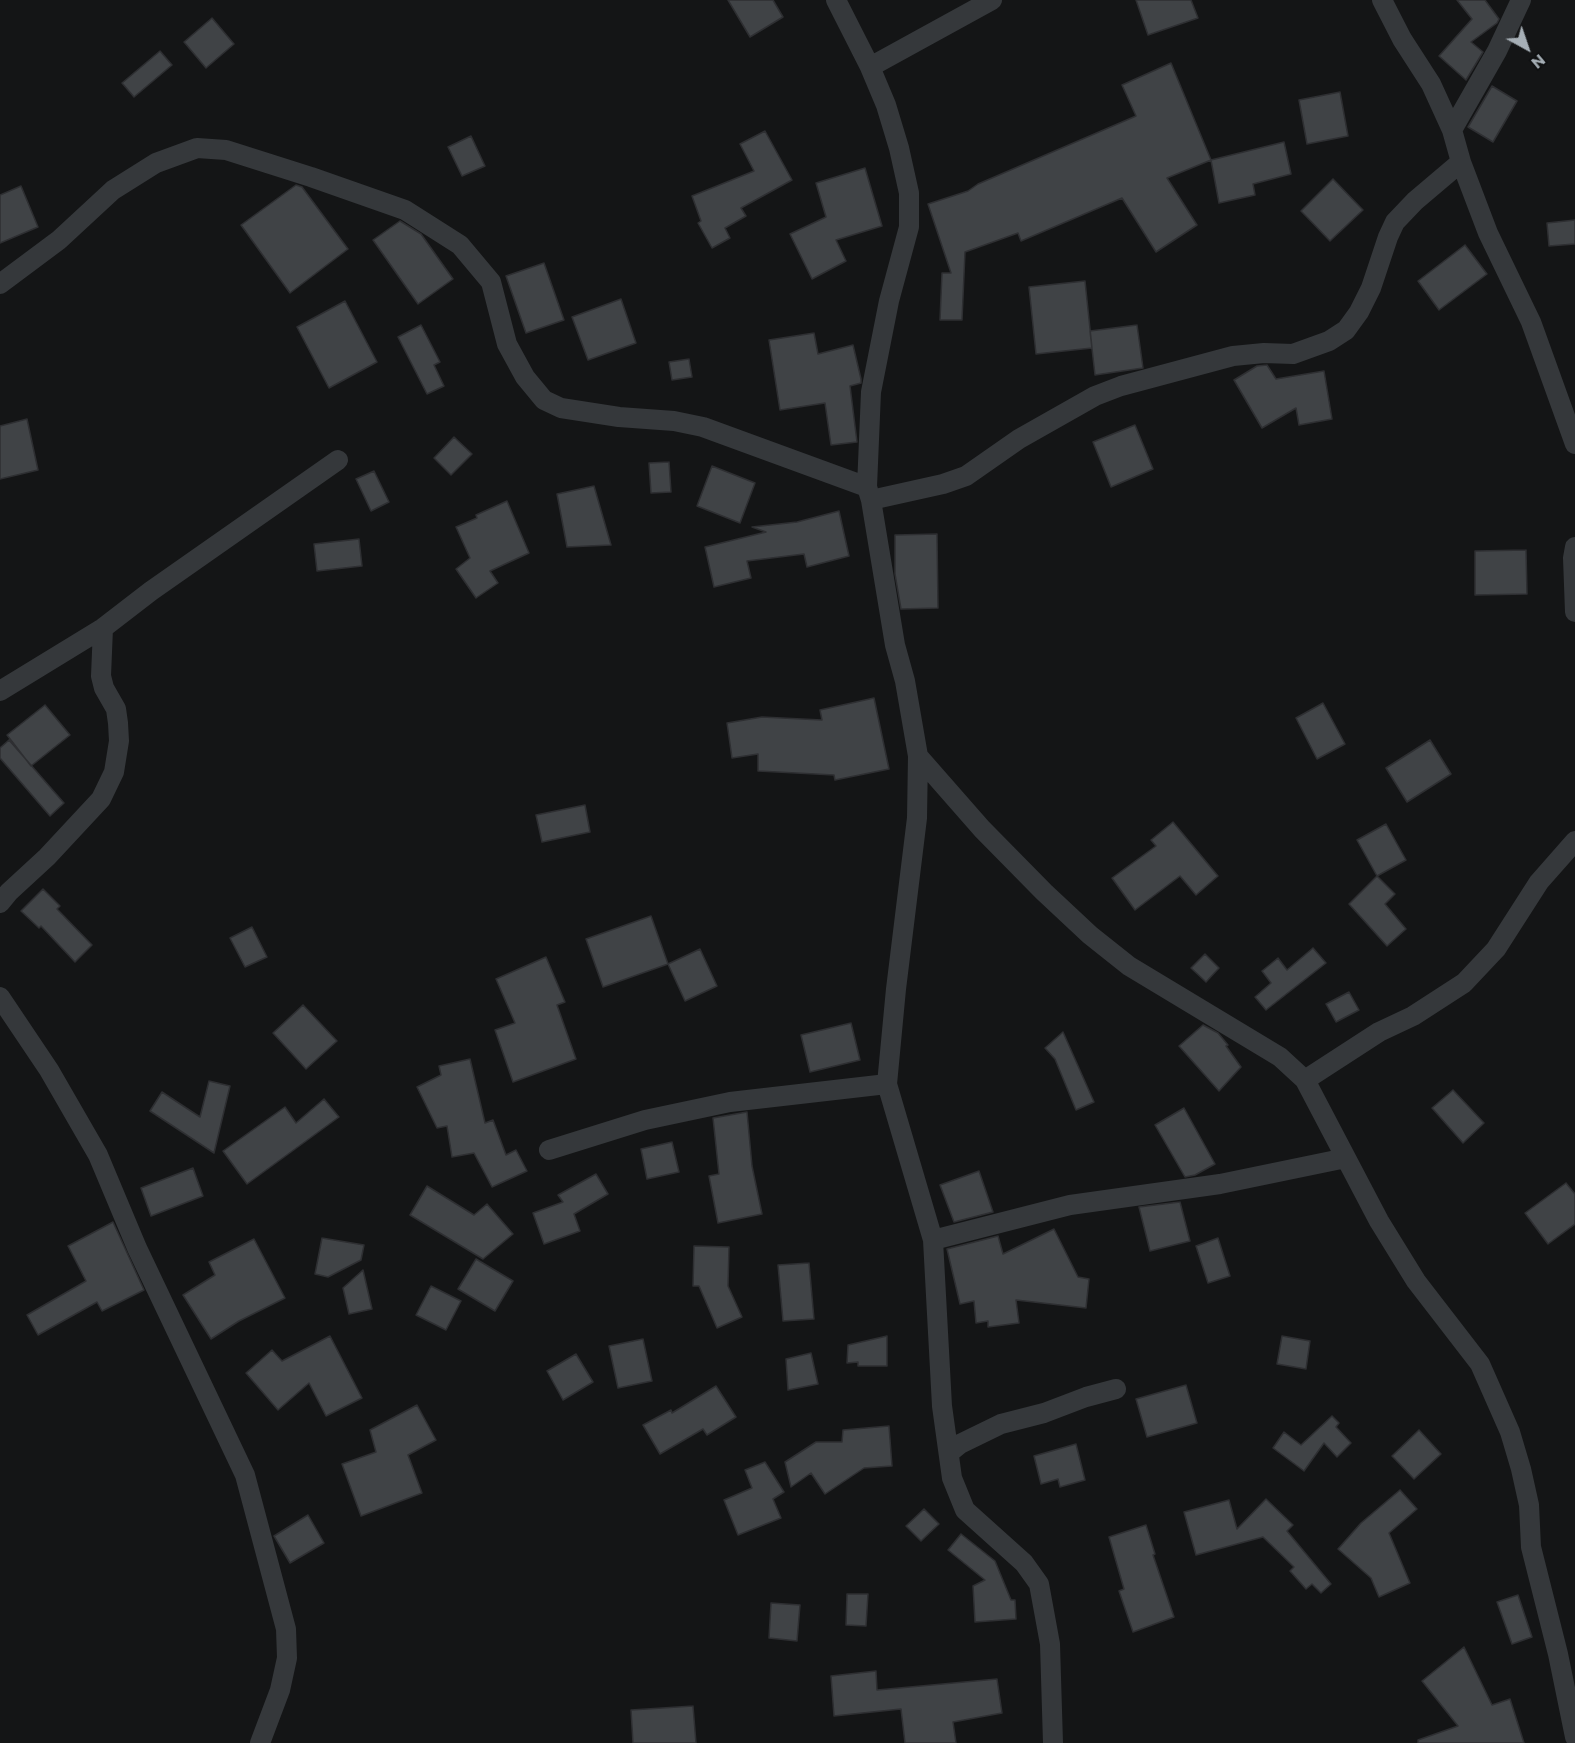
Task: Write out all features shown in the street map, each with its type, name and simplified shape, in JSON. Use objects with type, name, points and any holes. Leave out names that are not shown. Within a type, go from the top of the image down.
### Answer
[{"type":"street","points":[[836,0],[870,67],[886,105],[909,193],[909,227],[888,301],[871,392],[869,493],[895,645],[905,681],[918,756],[917,818],[887,1084],[933,1240],[942,1406],[952,1478],[965,1510],[1024,1563],[1039,1584],[1050,1644],[1053,1743]]},
{"type":"street","points":[[870,67],[992,0]]},
{"type":"street","points":[[1382,0],[1402,39],[1431,84],[1452,130],[1461,162],[1488,233],[1531,322],[1575,444]]},
{"type":"street","points":[[1452,130],[1497,51],[1521,0]]},
{"type":"street","points":[[0,284],[59,240],[113,190],[156,163],[197,148],[226,150],[405,210],[460,245],[491,282],[507,344],[525,377],[544,400],[561,408],[619,417],[675,421],[704,427],[869,493],[943,484],[966,476],[1019,439],[1095,396],[1121,386],[1233,356],[1264,353],[1293,354],[1329,341],[1346,330],[1359,312],[1371,288],[1395,222],[1415,201],[1461,162]]},
{"type":"street","points":[[0,690],[103,628],[151,591],[338,460]]},
{"type":"street","points":[[1575,547],[1573,558],[1575,612]]},
{"type":"street","points":[[0,903],[47,857],[101,798],[114,772],[118,723],[116,709],[104,688],[101,676],[103,628]]},
{"type":"street","points":[[918,756],[982,829],[1090,935],[1129,966],[1280,1057],[1305,1080],[1379,1221],[1416,1281],[1480,1364],[1510,1432],[1529,1505],[1531,1547],[1558,1654],[1575,1737]]},
{"type":"street","points":[[1305,1080],[1379,1032],[1413,1016],[1464,983],[1496,949],[1539,882],[1575,841]]},
{"type":"street","points":[[0,997],[49,1070],[98,1155],[137,1248],[245,1475],[286,1629],[287,1658],[279,1690],[260,1743]]},
{"type":"street","points":[[549,1150],[645,1120],[730,1102],[887,1084]]},
{"type":"street","points":[[933,1240],[1070,1205],[1209,1186],[1346,1158]]},
{"type":"street","points":[[949,1453],[960,1444],[1001,1424],[1044,1413],[1086,1397],[1116,1389]]},
{"type":"building","points":[[728,0],[773,0],[783,17],[750,37]]},
{"type":"building","points":[[1136,0],[1191,0],[1198,18],[1148,35]]},
{"type":"building","points":[[1457,0],[1485,0],[1499,19],[1497,23],[1471,42],[1483,52],[1466,80],[1439,56],[1472,19]]},
{"type":"building","points":[[212,18],[234,44],[206,68],[184,42]]},
{"type":"building","points":[[160,51],[172,65],[134,97],[122,83]]},
{"type":"building","points":[[1171,63],[1211,160],[1167,178],[1197,225],[1156,252],[1122,198],[1021,241],[1018,233],[965,252],[962,320],[940,320],[942,273],[951,273],[928,204],[968,191],[978,184],[1136,116],[1122,85]]},
{"type":"building","points":[[1492,86],[1517,101],[1493,142],[1468,127]]},
{"type":"building","points":[[1340,92],[1348,136],[1307,144],[1299,100]]},
{"type":"building","points":[[765,131],[792,180],[741,208],[746,216],[725,228],[730,238],[712,248],[698,223],[701,221],[692,196],[754,171],[740,144]]},
{"type":"building","points":[[471,136],[485,166],[462,176],[448,147]]},
{"type":"building","points":[[1284,142],[1291,174],[1253,184],[1255,195],[1219,203],[1211,160]]},
{"type":"building","points":[[865,168],[882,226],[836,240],[846,261],[812,279],[790,234],[826,217],[816,183]]},
{"type":"building","points":[[1333,179],[1363,210],[1330,241],[1301,211]]},
{"type":"building","points":[[296,185],[302,187],[348,249],[290,293],[241,225]]},
{"type":"building","points":[[21,186],[38,227],[0,243],[0,195]]},
{"type":"building","points":[[1575,220],[1575,244],[1549,246],[1547,223]]},
{"type":"building","points":[[400,221],[421,234],[453,279],[418,304],[373,240]]},
{"type":"building","points":[[1465,245],[1487,274],[1439,310],[1418,281]]},
{"type":"building","points":[[544,263],[564,320],[526,333],[506,276]]},
{"type":"building","points":[[1085,281],[1092,348],[1036,354],[1029,287]]},
{"type":"building","points":[[621,299],[636,343],[588,360],[572,317]]},
{"type":"building","points":[[345,301],[377,362],[329,388],[297,327]]},
{"type":"building","points":[[421,325],[440,362],[434,365],[444,386],[427,394],[398,337]]},
{"type":"building","points":[[1137,325],[1143,368],[1095,375],[1090,331]]},
{"type":"building","points":[[814,333],[818,354],[853,345],[861,379],[861,383],[850,386],[857,442],[831,445],[825,403],[780,410],[769,340]]},
{"type":"building","points":[[689,359],[692,377],[672,380],[669,362]]},
{"type":"building","points":[[1267,365],[1276,379],[1324,371],[1332,419],[1299,425],[1296,408],[1262,428],[1234,380],[1257,366]]},
{"type":"building","points":[[27,419],[38,470],[0,479],[0,426]]},
{"type":"building","points":[[1135,425],[1153,469],[1111,487],[1093,442]]},
{"type":"building","points":[[454,437],[472,454],[451,475],[434,458]]},
{"type":"building","points":[[669,462],[671,492],[651,493],[649,463]]},
{"type":"building","points":[[712,466],[755,483],[740,523],[697,506]]},
{"type":"building","points":[[374,471],[389,502],[371,511],[356,479]]},
{"type":"building","points":[[594,486],[611,545],[567,547],[557,494]]},
{"type":"building","points":[[507,501],[529,553],[490,571],[498,583],[476,598],[456,569],[470,558],[456,527]]},
{"type":"building","points":[[839,511],[849,556],[807,567],[804,554],[747,561],[751,578],[714,587],[705,547],[766,532],[752,527],[797,522]]},
{"type":"building","points":[[937,534],[938,608],[901,609],[895,574],[895,535]]},
{"type":"building","points":[[359,539],[362,566],[317,571],[314,544]]},
{"type":"building","points":[[1526,550],[1527,594],[1475,595],[1475,551]]},
{"type":"building","points":[[874,698],[889,769],[835,780],[834,775],[758,771],[758,754],[732,758],[727,723],[762,717],[822,720],[820,710]]},
{"type":"building","points":[[1323,703],[1345,744],[1317,759],[1296,718]]},
{"type":"building","points":[[45,705],[70,735],[31,766],[7,735]]},
{"type":"building","points":[[9,740],[64,803],[50,816],[0,758],[0,748]]},
{"type":"building","points":[[1430,740],[1451,774],[1407,802],[1386,768]]},
{"type":"building","points":[[585,805],[590,832],[542,842],[536,815]]},
{"type":"building","points":[[1173,822],[1218,876],[1196,895],[1180,876],[1135,910],[1112,878],[1156,846],[1151,840]]},
{"type":"building","points":[[1386,824],[1406,860],[1377,876],[1357,840]]},
{"type":"building","points":[[1377,876],[1395,894],[1385,904],[1406,929],[1387,946],[1349,904]]},
{"type":"building","points":[[43,889],[60,906],[57,909],[92,945],[75,962],[41,926],[39,928],[21,911]]},
{"type":"building","points":[[651,916],[668,964],[603,987],[586,939]]},
{"type":"building","points":[[252,927],[267,957],[245,967],[230,938]]},
{"type":"building","points":[[1313,948],[1326,963],[1266,1010],[1255,997],[1271,983],[1262,971],[1278,958],[1287,970]]},
{"type":"building","points":[[700,949],[717,986],[685,1001],[668,964]]},
{"type":"building","points":[[1205,954],[1219,968],[1206,982],[1191,968]]},
{"type":"building","points":[[546,957],[565,1002],[557,1005],[576,1059],[513,1082],[495,1030],[515,1023],[496,979]]},
{"type":"building","points":[[1349,992],[1359,1010],[1336,1022],[1326,1004]]},
{"type":"building","points":[[303,1005],[337,1041],[306,1069],[273,1033]]},
{"type":"building","points":[[851,1023],[860,1060],[810,1072],[801,1035]]},
{"type":"building","points":[[1203,1025],[1218,1033],[1241,1067],[1219,1091],[1179,1046]]},
{"type":"building","points":[[1063,1032],[1094,1102],[1076,1110],[1055,1059],[1045,1048]]},
{"type":"building","points":[[470,1059],[485,1123],[493,1120],[506,1155],[516,1150],[527,1171],[492,1187],[474,1153],[452,1157],[447,1126],[437,1128],[417,1087],[441,1075],[439,1066]]},
{"type":"building","points":[[209,1081],[230,1086],[214,1153],[150,1111],[162,1092],[200,1117]]},
{"type":"building","points":[[1453,1090],[1484,1123],[1463,1143],[1432,1108]]},
{"type":"building","points":[[324,1099],[339,1117],[247,1184],[223,1151],[285,1107],[296,1123]]},
{"type":"building","points":[[1184,1108],[1215,1164],[1195,1175],[1185,1177],[1155,1125]]},
{"type":"building","points":[[747,1112],[752,1166],[762,1214],[718,1223],[709,1176],[719,1174],[713,1118]]},
{"type":"building","points":[[672,1142],[679,1172],[647,1179],[641,1149]]},
{"type":"building","points":[[193,1168],[203,1196],[151,1216],[141,1188]]},
{"type":"building","points":[[979,1171],[993,1212],[954,1222],[940,1185]]},
{"type":"building","points":[[596,1174],[608,1194],[574,1214],[580,1231],[544,1244],[533,1213],[563,1202],[558,1195]]},
{"type":"building","points":[[1566,1183],[1575,1194],[1575,1224],[1548,1244],[1525,1213]]},
{"type":"building","points":[[427,1186],[474,1215],[487,1204],[513,1234],[483,1259],[410,1215]]},
{"type":"building","points":[[1180,1202],[1190,1241],[1150,1251],[1139,1207]]},
{"type":"building","points":[[113,1222],[144,1290],[102,1311],[97,1302],[38,1335],[27,1315],[86,1281],[68,1246]]},
{"type":"building","points":[[1054,1229],[1078,1277],[1089,1279],[1086,1308],[1016,1300],[1019,1323],[988,1327],[988,1321],[976,1323],[974,1301],[960,1304],[947,1249],[998,1236],[1003,1254]]},
{"type":"building","points":[[322,1238],[364,1245],[361,1260],[328,1277],[315,1274]]},
{"type":"building","points":[[1218,1238],[1230,1276],[1208,1283],[1196,1246]]},
{"type":"building","points":[[254,1239],[285,1298],[239,1321],[211,1339],[183,1295],[215,1275],[209,1262]]},
{"type":"building","points":[[694,1246],[729,1247],[728,1286],[742,1317],[717,1328],[699,1286],[693,1286]]},
{"type":"building","points":[[476,1259],[513,1281],[495,1311],[458,1289]]},
{"type":"building","points":[[809,1263],[814,1319],[783,1321],[778,1265]]},
{"type":"building","points":[[363,1270],[372,1309],[349,1314],[343,1288]]},
{"type":"building","points":[[431,1286],[461,1301],[446,1330],[416,1315]]},
{"type":"building","points":[[330,1336],[362,1398],[326,1416],[309,1383],[278,1410],[246,1373],[272,1350],[282,1361]]},
{"type":"building","points":[[887,1336],[887,1366],[858,1366],[858,1362],[847,1363],[848,1345]]},
{"type":"building","points":[[1282,1336],[1310,1341],[1306,1369],[1277,1364]]},
{"type":"building","points":[[643,1339],[652,1381],[618,1388],[609,1346]]},
{"type":"building","points":[[811,1353],[818,1384],[788,1390],[786,1359]]},
{"type":"building","points":[[576,1354],[593,1382],[563,1400],[547,1371]]},
{"type":"building","points":[[1186,1385],[1197,1423],[1147,1437],[1136,1399]]},
{"type":"building","points":[[716,1386],[736,1417],[707,1435],[703,1429],[660,1454],[643,1425],[671,1410],[672,1413]]},
{"type":"building","points":[[417,1405],[436,1440],[408,1455],[422,1493],[361,1516],[342,1464],[376,1452],[370,1430]]},
{"type":"building","points":[[1332,1416],[1339,1423],[1336,1427],[1351,1443],[1337,1457],[1324,1443],[1304,1471],[1273,1448],[1284,1432],[1301,1445]]},
{"type":"building","points":[[889,1426],[892,1466],[864,1468],[825,1494],[811,1473],[791,1487],[785,1462],[816,1442],[842,1442],[843,1430]]},
{"type":"building","points":[[1419,1430],[1441,1454],[1414,1479],[1392,1456]]},
{"type":"building","points":[[1076,1444],[1085,1480],[1060,1487],[1058,1479],[1041,1484],[1034,1456]]},
{"type":"building","points":[[765,1462],[784,1492],[773,1499],[781,1518],[738,1535],[724,1500],[752,1488],[745,1470]]},
{"type":"building","points":[[1400,1490],[1417,1509],[1389,1533],[1410,1583],[1379,1597],[1371,1578],[1338,1549],[1361,1523]]},
{"type":"building","points":[[1266,1499],[1293,1525],[1287,1531],[1331,1584],[1321,1593],[1312,1584],[1306,1589],[1290,1571],[1294,1567],[1263,1537],[1196,1555],[1184,1512],[1229,1500],[1237,1529]]},
{"type":"building","points":[[924,1509],[939,1524],[921,1541],[906,1526]]},
{"type":"building","points":[[308,1515],[324,1543],[290,1563],[274,1536]]},
{"type":"building","points":[[1146,1525],[1155,1554],[1153,1555],[1174,1617],[1133,1632],[1119,1591],[1124,1589],[1109,1537]]},
{"type":"building","points":[[961,1534],[995,1561],[1011,1600],[1015,1600],[1016,1619],[975,1622],[973,1586],[985,1580],[948,1550]]},
{"type":"building","points":[[847,1594],[868,1594],[866,1626],[846,1625]]},
{"type":"building","points":[[1518,1595],[1532,1637],[1512,1644],[1497,1602]]},
{"type":"building","points":[[771,1603],[800,1605],[797,1641],[769,1638]]},
{"type":"building","points":[[1464,1647],[1492,1705],[1510,1699],[1524,1743],[1418,1743],[1418,1740],[1458,1726],[1422,1681]]},
{"type":"building","points":[[876,1671],[877,1690],[997,1679],[1002,1713],[953,1722],[956,1743],[905,1743],[901,1709],[834,1716],[831,1676]]},
{"type":"building","points":[[693,1706],[696,1743],[633,1743],[631,1710]]}]
